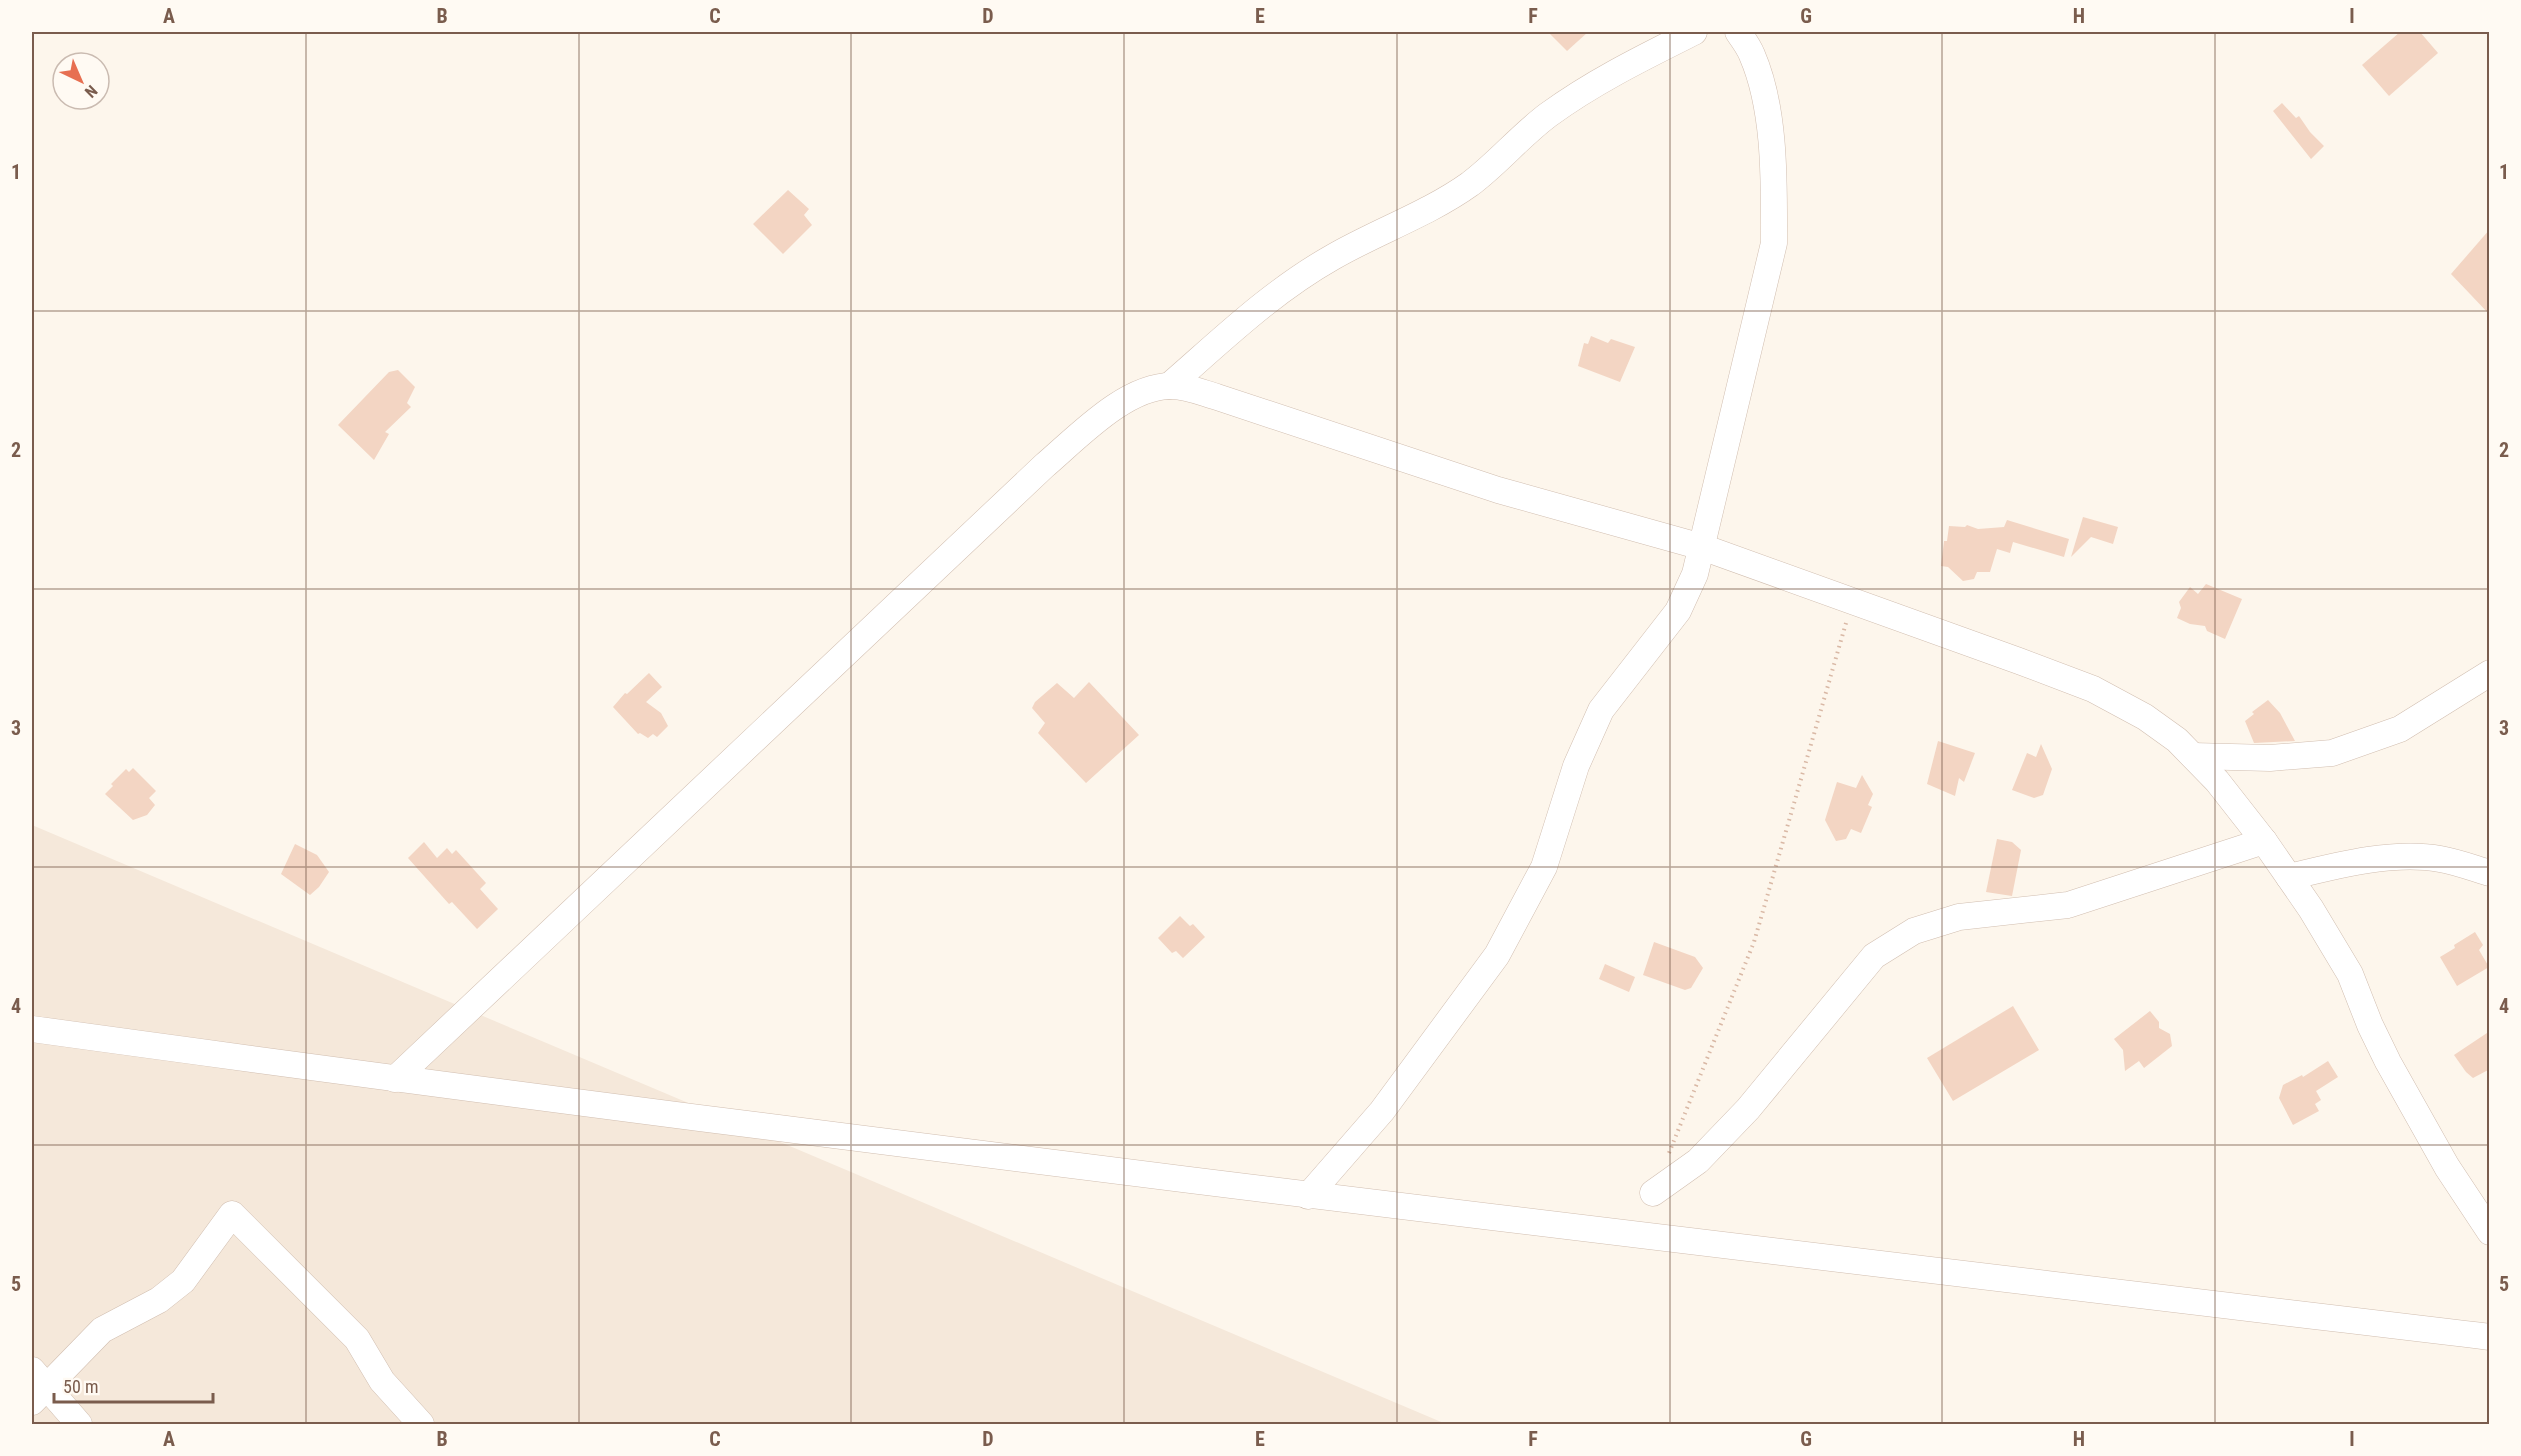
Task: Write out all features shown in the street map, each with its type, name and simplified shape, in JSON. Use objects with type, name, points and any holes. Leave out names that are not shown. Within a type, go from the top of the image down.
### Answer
[{"type":"street","points":[[1169,386],[1242,320],[1291,283],[1333,257],[1443,201],[1469,184],[1518,139],[1580,93],[1694,32]]},
{"type":"street","points":[[1308,1196],[1382,1111],[1497,955],[1544,867],[1576,766],[1601,710],[1678,611],[1695,574],[1774,243],[1774,189],[1767,107],[1752,55],[1738,32]]},
{"type":"street","points":[[395,1080],[1044,466],[1112,409],[1150,390],[1169,386],[1217,397],[1498,490],[1702,547],[1853,600],[2092,689],[2145,717],[2177,740],[2217,781],[2289,877],[2350,974],[2370,1025],[2388,1062],[2447,1167],[2490,1232]]},
{"type":"street","points":[[2193,756],[2270,758],[2332,753],[2400,729],[2490,673]]},
{"type":"street","points":[[1653,1193],[1698,1161],[1748,1109],[1874,956],[1914,931],[1959,917],[2068,905],[2264,841]]},
{"type":"street","points":[[2289,877],[2351,861],[2399,858],[2439,859],[2490,873]]},
{"type":"street","points":[[32,1029],[395,1080],[1308,1196],[2490,1337]]},
{"type":"street","points":[[79,1425],[36,1387],[102,1330],[172,1291],[183,1281],[232,1214],[357,1339],[382,1381],[421,1425]]},
{"type":"path","points":[[1653,1193],[1754,942],[1853,600]]},
{"type":"shaded area","points":[[32,825],[1446,1424],[32,1424]]},
{"type":"building","points":[[1548,32],[1588,32],[1567,51]]},
{"type":"building","points":[[2400,32],[2420,32],[2438,53],[2389,96],[2362,65]]},
{"type":"building","points":[[2282,103],[2296,118],[2299,116],[2324,146],[2311,159],[2273,111]]},
{"type":"building","points":[[788,190],[809,209],[804,215],[812,225],[783,254],[753,224]]},
{"type":"building","points":[[2490,229],[2490,315],[2451,274]]},
{"type":"building","points":[[1591,336],[1608,343],[1611,339],[1635,347],[1620,382],[1578,366],[1584,343],[1588,344]]},
{"type":"building","points":[[398,370],[415,387],[407,403],[411,407],[385,432],[389,434],[374,460],[338,425],[389,372]]},
{"type":"building","points":[[2083,517],[2118,527],[2113,544],[2091,537],[2071,557]]},
{"type":"building","points":[[2007,520],[2069,539],[2064,557],[2013,542],[2010,553],[1997,549],[1990,572],[1977,572],[1974,579],[1963,581],[1948,567],[1941,566],[1944,541],[1947,541],[1949,526],[1965,527],[1967,525],[1978,529],[2004,527]]},
{"type":"building","points":[[2206,584],[2242,599],[2225,639],[2207,631],[2205,626],[2190,624],[2177,618],[2181,608],[2179,602],[2190,587],[2198,594]]},
{"type":"building","points":[[649,673],[662,687],[646,702],[661,713],[668,726],[657,737],[653,734],[648,738],[638,734],[613,707],[625,693],[627,694]]},
{"type":"building","points":[[1089,682],[1139,735],[1086,783],[1038,733],[1045,723],[1032,708],[1035,702],[1057,683],[1074,698]]},
{"type":"building","points":[[2268,700],[2280,713],[2295,741],[2254,743],[2245,721],[2254,714],[2252,712]]},
{"type":"building","points":[[1938,741],[1975,753],[1964,782],[1959,778],[1955,796],[1927,784]]},
{"type":"building","points":[[2041,744],[2052,769],[2043,795],[2034,798],[2012,790],[2027,753],[2036,757]]},
{"type":"building","points":[[133,768],[156,791],[149,798],[155,805],[147,815],[133,820],[105,794],[113,786],[111,784],[126,769],[129,772]]},
{"type":"building","points":[[1862,775],[1873,794],[1868,805],[1872,807],[1861,833],[1851,829],[1846,839],[1836,841],[1825,820],[1837,782],[1856,788]]},
{"type":"building","points":[[1997,839],[2012,842],[2021,850],[2012,896],[1986,892]]},
{"type":"building","points":[[424,842],[437,858],[447,848],[452,854],[456,850],[486,883],[480,889],[498,909],[477,929],[452,902],[449,904],[408,858]]},
{"type":"building","points":[[295,844],[317,855],[329,872],[319,887],[310,895],[281,874]]},
{"type":"building","points":[[1180,916],[1190,926],[1193,924],[1205,937],[1183,958],[1176,951],[1172,953],[1158,938]]},
{"type":"building","points":[[2475,932],[2483,945],[2479,950],[2489,967],[2457,986],[2440,957]]},
{"type":"building","points":[[1654,942],[1695,957],[1703,968],[1691,988],[1685,990],[1643,975]]},
{"type":"building","points":[[1605,964],[1635,977],[1629,992],[1599,979]]},
{"type":"building","points":[[2013,1006],[2039,1050],[1953,1101],[1927,1058]]},
{"type":"building","points":[[2150,1011],[2159,1022],[2159,1028],[2170,1034],[2172,1046],[2144,1068],[2139,1061],[2125,1071],[2123,1050],[2114,1039]]},
{"type":"building","points":[[2490,1031],[2490,1069],[2473,1078],[2454,1055]]},
{"type":"building","points":[[2328,1061],[2338,1077],[2316,1091],[2321,1100],[2315,1104],[2319,1111],[2293,1125],[2279,1098],[2283,1085],[2302,1075],[2303,1077]]}]
